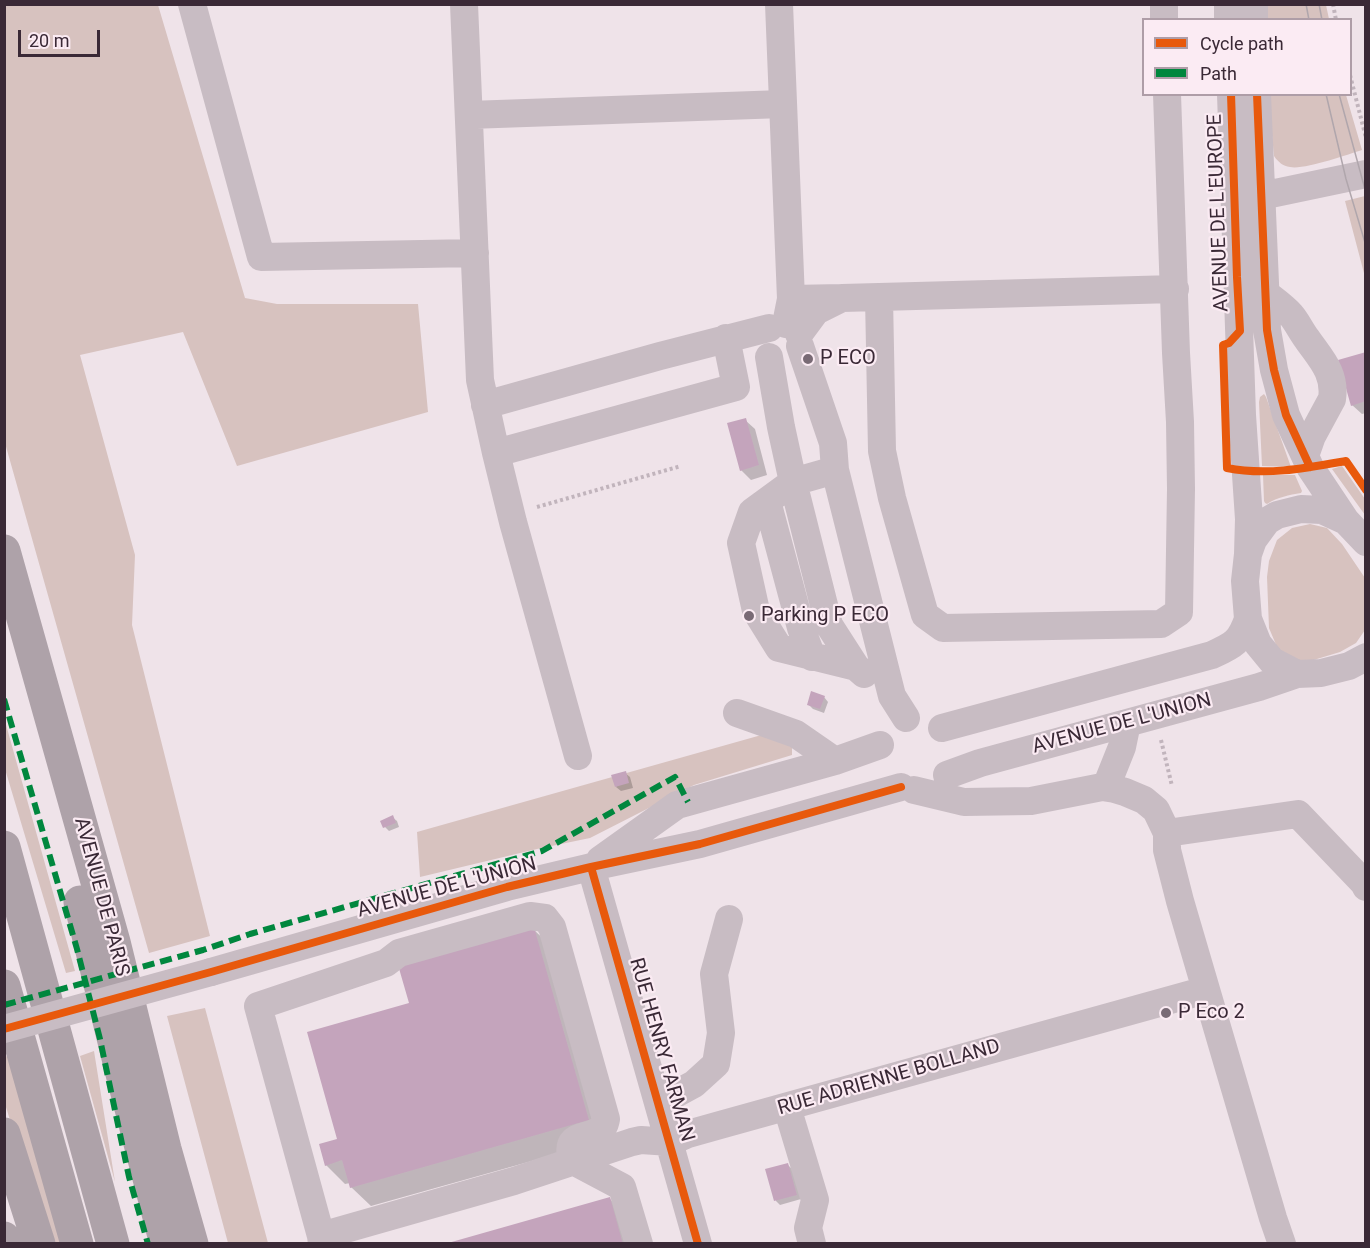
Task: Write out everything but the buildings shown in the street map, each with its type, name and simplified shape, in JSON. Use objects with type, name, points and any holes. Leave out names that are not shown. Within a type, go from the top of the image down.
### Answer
[{"type":"highway","name":"AVENUE DE PARIS","points":[[4,551],[114,942],[165,1149],[192,1244]]},
{"type":"highway","points":[[84,834],[76,872],[79,898],[166,1244]]},
{"type":"highway","points":[[4,848],[114,1244]]},
{"type":"highway","points":[[4,986],[77,1244]]},
{"type":"highway","points":[[4,1134],[39,1244]]},
{"type":"highway","points":[[4,1238],[6,1244]]},
{"type":"street","points":[[192,4],[261,256],[475,253]]},
{"type":"street","points":[[465,4],[480,380],[513,522],[578,756]]},
{"type":"street","points":[[778,4],[789,326],[833,443],[835,470],[899,707],[894,724],[880,745],[883,770],[891,780],[908,789],[964,802],[1031,801],[1106,787],[1144,800],[1156,810],[1167,833],[1167,850],[1180,902],[1282,1244]]},
{"type":"street","points":[[879,297],[882,451],[892,498],[925,615],[943,628],[1161,624],[1179,612],[1181,489],[1167,96]]},
{"type":"street","name":"AVENUE DE L'EUROPE","points":[[1231,96],[1242,415],[1249,519],[1245,581],[1248,619],[1258,644],[1272,661],[1297,674]]},
{"type":"street","points":[[1257,96],[1267,330],[1274,370],[1286,415],[1310,467],[1346,521],[1365,542]]},
{"type":"street","points":[[469,115],[783,104]]},
{"type":"street","points":[[1261,196],[1365,174]]},
{"type":"street","points":[[947,774],[952,763],[953,750],[942,728],[931,720],[899,707],[856,667],[829,625],[793,482],[769,357],[765,352],[763,339],[842,298],[1175,289]]},
{"type":"street","points":[[1265,293],[1292,315],[1328,371],[1333,393],[1332,399],[1312,436],[1305,456]]},
{"type":"street","points":[[485,405],[726,338],[789,326]]},
{"type":"street","points":[[496,453],[736,387],[726,338]]},
{"type":"street","points":[[835,470],[793,482],[752,512],[741,543],[756,611],[779,648],[856,667]]},
{"type":"street","points":[[767,501],[801,628],[812,657]]},
{"type":"street","points":[[1248,554],[1260,530],[1267,521],[1277,515],[1301,509],[1322,510],[1346,521]]},
{"type":"street","points":[[942,728],[1212,655],[1230,647],[1243,635],[1248,619]]},
{"type":"street","name":"AVENUE DE L'UNION","points":[[4,1029],[507,887],[700,844],[908,789],[926,789],[938,783],[947,774],[980,764],[1259,687],[1297,674],[1321,673],[1349,666],[1365,657]]},
{"type":"street","points":[[737,713],[796,734],[835,761]]},
{"type":"street","points":[[1106,787],[1122,747],[1127,723]]},
{"type":"street","name":"AVENUE DE L'UNION","points":[[591,867],[677,805],[835,761],[880,745]]},
{"type":"street","points":[[1167,833],[1298,814],[1364,883],[1365,887]]},
{"type":"street","name":"RUE HENRY FARMAN","points":[[591,867],[698,1244]]},
{"type":"street","points":[[322,1240],[258,1006],[386,963],[399,953],[530,916],[545,918],[552,927],[606,1119],[600,1131],[574,1140],[570,1149],[573,1161],[622,1187],[639,1244]]},
{"type":"street","points":[[659,1102],[694,1084],[716,1064],[721,1033],[714,974],[729,919]]},
{"type":"street","name":"RUE ADRIENNE BOLLAND","points":[[322,1240],[641,1140],[670,1142],[688,1134],[1206,990]]},
{"type":"street","points":[[787,1107],[815,1200],[808,1228],[812,1244]]},
{"type":"path","points":[[1352,83],[1365,138]]},
{"type":"path","points":[[534,508],[681,466]]},
{"type":"shaded area","points":[[4,5],[158,5],[245,298],[277,304],[418,304],[428,412],[237,466],[183,332],[80,355],[135,555],[132,625],[210,936],[149,953],[5,443]]},
{"type":"shaded area","points":[[1265,5],[1326,5],[1329,18],[1265,18]]},
{"type":"shaded area","points":[[1268,96],[1346,96],[1362,150],[1325,162],[1296,167],[1283,165],[1274,156]]},
{"type":"shaded area","points":[[1366,196],[1365,277],[1345,201]]},
{"type":"shaded area","points":[[1264,394],[1291,467],[1262,466],[1259,402],[1260,397]]},
{"type":"shaded area","points":[[1342,466],[1365,499],[1365,515],[1332,469]]},
{"type":"shaded area","points":[[1263,475],[1295,475],[1302,491],[1267,504],[1264,501]]},
{"type":"shaded area","points":[[1310,524],[1327,528],[1342,544],[1365,578],[1365,630],[1356,643],[1340,652],[1307,662],[1288,657],[1277,647],[1269,628],[1267,577],[1269,561],[1277,540],[1292,528]]},
{"type":"shaded area","points":[[4,721],[75,971],[66,973],[5,769]]},
{"type":"shaded area","points":[[765,734],[792,746],[792,755],[694,785],[590,838],[420,877],[417,832]]},
{"type":"shaded area","points":[[205,1008],[268,1243],[228,1243],[167,1016]]},
{"type":"shaded area","points":[[94,1051],[115,1182],[80,1056]]},
{"type":"shaded area","points":[[8,1056],[61,1243],[49,1243],[5,1104],[4,1057]]},
{"type":"tram line","points":[[1306,4],[1309,18]]},
{"type":"tram line","points":[[1319,4],[1322,18]]},
{"type":"tram line","points":[[1326,96],[1346,179],[1366,246]]},
{"type":"tram line","points":[[1340,96],[1366,193]]},
{"type":"marked path","points":[[4,699],[77,949],[100,1039],[129,1177],[148,1244]]},
{"type":"marked path","points":[[4,1005],[203,950],[250,934],[542,851],[675,777],[688,802]]},
{"type":"cycle path","points":[[1231,96],[1240,331],[1229,343],[1223,345],[1227,468],[1272,471],[1346,461],[1366,490]]},
{"type":"cycle path","points":[[1257,96],[1267,330],[1274,370],[1286,415],[1310,467]]},
{"type":"cycle path","points":[[4,1029],[507,887],[700,844],[901,787]]},
{"type":"cycle path","points":[[591,867],[698,1244]]},
{"type":"place","name":"P ECO","points":[[808,359]]},
{"type":"place","name":"Parking P ECO","points":[[749,616]]},
{"type":"place","name":"P Eco 2","points":[[1166,1013]]}]
